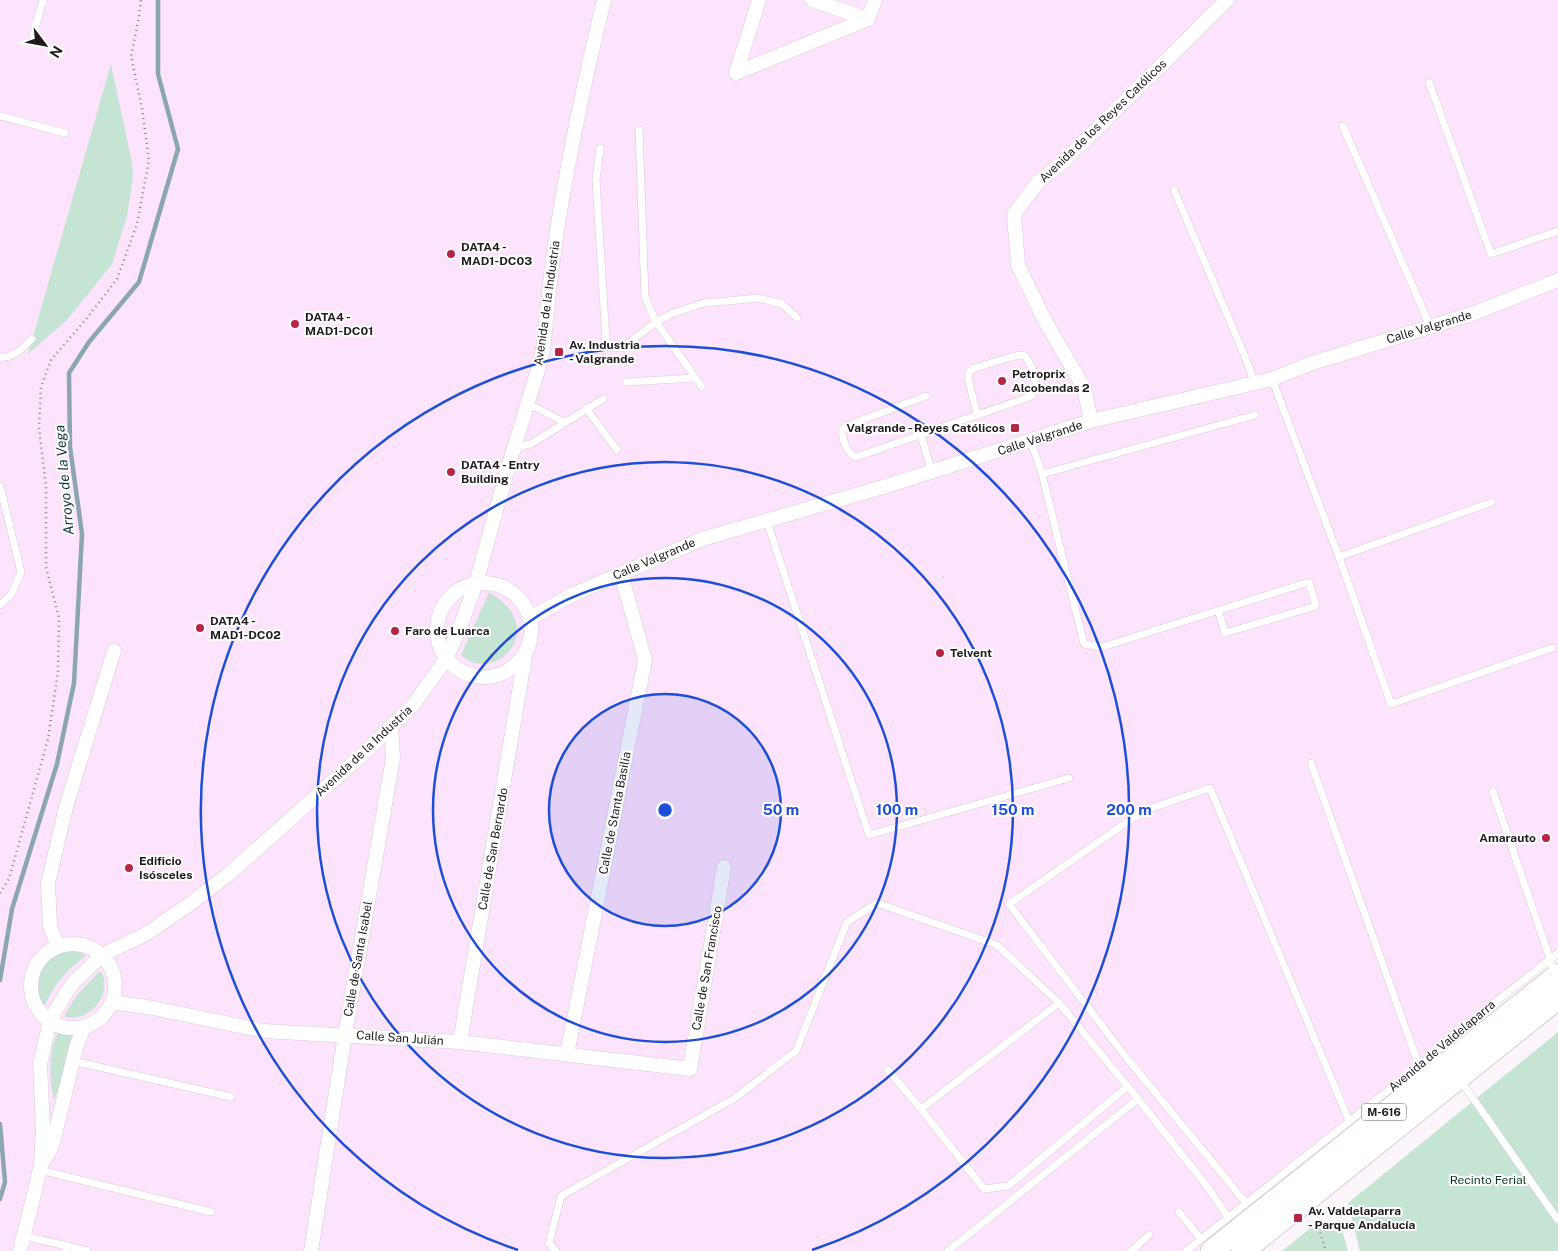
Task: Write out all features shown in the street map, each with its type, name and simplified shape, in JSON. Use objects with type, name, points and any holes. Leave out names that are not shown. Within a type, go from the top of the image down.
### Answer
[{"type":"highway","name":"Avenida de Valdelaparra","points":[[1206,1245],[1555,977]]},
{"type":"highway","name":"Avenida de Valdelaparra","points":[[1242,1251],[1459,1078],[1555,977]]},
{"type":"highway","points":[[1479,1015],[1515,1008]]},
{"type":"street","name":"Avenida de la Industria","points":[[20,1251],[41,1167],[43,1129],[40,1064],[50,1021],[73,983],[102,955],[146,934],[190,904],[230,873],[391,727],[414,704],[446,659],[476,583],[543,349],[558,226],[571,149],[604,0]]},
{"type":"street","points":[[759,0],[736,73],[868,19],[875,0]]},
{"type":"street","points":[[812,0],[868,19]]},
{"type":"street","name":"Avenida de los Reyes Católicos","points":[[1091,421],[1084,388],[1045,321],[1018,265],[1014,214],[1038,182],[1063,162],[1227,0]]},
{"type":"street","name":"Calle Valgrande","points":[[530,618],[574,594],[702,539],[1031,442],[1091,421],[1272,380],[1312,363],[1472,314],[1558,280]]},
{"type":"street","name":"Calle de Stanta Basilia","points":[[567,1054],[645,660],[621,573]]},
{"type":"street","points":[[476,583],[492,583],[516,595],[525,606],[530,618],[532,632],[525,656],[513,667],[501,674],[487,678],[472,676],[459,670],[446,659],[440,648],[437,634],[438,620],[443,607],[452,595],[464,587],[476,583]]},
{"type":"street","points":[[58,947],[50,926],[48,883],[66,808],[114,651]]},
{"type":"street","name":"Calle de San Bernardo","points":[[460,1042],[525,656]]},
{"type":"street","name":"Calle de Santa Isabel","points":[[310,1251],[393,758],[391,727]]},
{"type":"street","name":"Calle de San Francisco","points":[[690,1069],[724,868]]},
{"type":"street","points":[[69,944],[81,944],[92,948],[102,955],[110,965],[115,977],[115,990],[112,1002],[105,1013],[95,1022],[84,1027],[66,1027],[50,1021],[40,1012],[34,1001],[31,988],[32,975],[37,963],[46,953],[69,944]]},
{"type":"street","name":"Calle San Julián","points":[[112,1002],[153,1008],[264,1031],[460,1042],[690,1069]]},
{"type":"street","points":[[41,1167],[52,1146],[73,1061],[84,1027]]},
{"type":"lane","points":[[33,36],[43,0]]},
{"type":"lane","points":[[1428,82],[1491,254],[1558,231]]},
{"type":"lane","points":[[0,116],[65,133]]},
{"type":"lane","points":[[1343,126],[1430,326]]},
{"type":"lane","points":[[639,130],[645,297],[656,322],[702,387]]},
{"type":"lane","points":[[600,148],[596,180],[606,340],[611,347],[622,348],[656,322],[673,313],[705,303],[759,298],[782,304],[797,318]]},
{"type":"lane","points":[[1174,190],[1255,384]]},
{"type":"lane","points":[[0,357],[6,358],[17,353],[32,339]]},
{"type":"lane","points":[[926,396],[846,426],[842,434],[851,454],[859,456],[1032,396],[1036,390],[1036,384],[1028,360],[1024,356],[1018,355],[974,368],[970,372],[968,378],[977,414]]},
{"type":"lane","points":[[626,382],[695,378]]},
{"type":"lane","points":[[1272,380],[1392,704],[1552,648]]},
{"type":"lane","points":[[514,447],[531,444],[603,399]]},
{"type":"lane","points":[[528,403],[564,422]]},
{"type":"lane","points":[[586,408],[617,450]]},
{"type":"lane","points":[[1042,474],[1255,415]]},
{"type":"lane","points":[[921,435],[932,472]]},
{"type":"lane","points":[[1031,442],[1042,474],[1084,644],[1102,647],[1218,610],[1309,582],[1316,606],[1225,633],[1218,610]]},
{"type":"lane","points":[[0,486],[21,572],[11,595],[0,605]]},
{"type":"lane","points":[[1339,557],[1492,502]]},
{"type":"lane","points":[[767,521],[870,835],[1069,778]]},
{"type":"lane","points":[[1311,764],[1419,1066]]},
{"type":"lane","points":[[1246,1203],[1122,1052],[1009,904],[1143,811],[1210,788],[1349,1121]]},
{"type":"lane","points":[[1493,792],[1555,977]]},
{"type":"lane","points":[[556,1251],[549,1243],[561,1196],[735,1098],[796,1051],[847,922],[877,903],[997,945],[1059,1003],[1206,1185],[1228,1217]]},
{"type":"lane","name":"Avenida de Valdelaparra","points":[[1186,1251],[1206,1245],[1228,1217],[1419,1066],[1479,1015],[1555,977],[1558,953]]},
{"type":"lane","points":[[921,1110],[1059,1003]]},
{"type":"lane","points":[[73,1061],[231,1097]]},
{"type":"lane","points":[[888,1070],[984,1189],[1008,1186],[1127,1086]]},
{"type":"lane","points":[[1459,1078],[1558,1220]]},
{"type":"lane","points":[[948,1251],[1138,1099]]},
{"type":"lane","points":[[41,1167],[211,1212]]},
{"type":"lane","points":[[1179,1212],[1206,1245]]},
{"type":"lane","points":[[1130,1251],[1149,1235]]},
{"type":"lane","points":[[24,1236],[67,1249],[87,1251]]},
{"type":"path","points":[[0,893],[9,879],[48,738],[58,672],[59,618],[46,567],[46,487],[39,427],[40,387],[52,360],[117,279],[137,224],[148,160],[142,109],[130,56],[141,0]]},
{"type":"path","points":[[1317,1223],[1326,1251]]},
{"type":"shaded area","points":[[0,0],[1558,0],[1558,947],[1198,1251],[0,1251]]},
{"type":"green space","points":[[111,64],[132,163],[133,177],[127,216],[112,264],[67,320],[28,354]]},
{"type":"green space","points":[[489,592],[512,613],[517,626],[517,635],[509,652],[502,658],[485,664],[475,663],[461,655]]},
{"type":"green space","points":[[73,951],[81,952],[86,956],[62,978],[45,1005],[38,993],[37,986],[40,971],[48,959],[56,954]]},
{"type":"green space","points":[[99,972],[102,973],[104,990],[96,1006],[82,1015],[65,1017],[77,995]]},
{"type":"green space","points":[[59,1031],[72,1035],[60,1084],[54,1100],[50,1065],[55,1038]]},
{"type":"green space","name":"Recinto Ferial","points":[[1558,1032],[1558,1251],[1360,1251],[1348,1203]]},
{"type":"green space","points":[[1317,1223],[1341,1226],[1348,1251],[1282,1251]]},
{"type":"waterway","name":"Arroyo de la Vega","points":[[0,980],[12,909],[57,764],[74,683],[82,534],[70,447],[69,373],[89,342],[139,282],[178,149],[158,74],[158,0]]},
{"type":"waterway","name":"Arroyo de la Vega","points":[[0,1124],[5,1182],[0,1199]]},
{"type":"place","name":"DATA4 - MAD1-DC03","points":[[451,254]]},
{"type":"place","name":"DATA4 - MAD1-DC01","points":[[295,324]]},
{"type":"place","name":"Av. Industria - Valgrande","points":[[559,352]]},
{"type":"place","name":"Petroprix Alcobendas 2","points":[[1002,381]]},
{"type":"place","name":"Valgrande - Reyes Católicos","points":[[1015,428]]},
{"type":"place","name":"DATA4 - Entry Building","points":[[451,472]]},
{"type":"place","name":"DATA4 - MAD1-DC02","points":[[200,628]]},
{"type":"place","name":"Faro de Luarca","points":[[395,631]]},
{"type":"place","name":"Telvent","points":[[940,653]]},
{"type":"place","name":"Amarauto","points":[[1546,838]]},
{"type":"place","name":"Edificio Isósceles","points":[[129,868]]},
{"type":"place","name":"Av. Valdelaparra - Parque Andalucía","points":[[1298,1218]]}]
